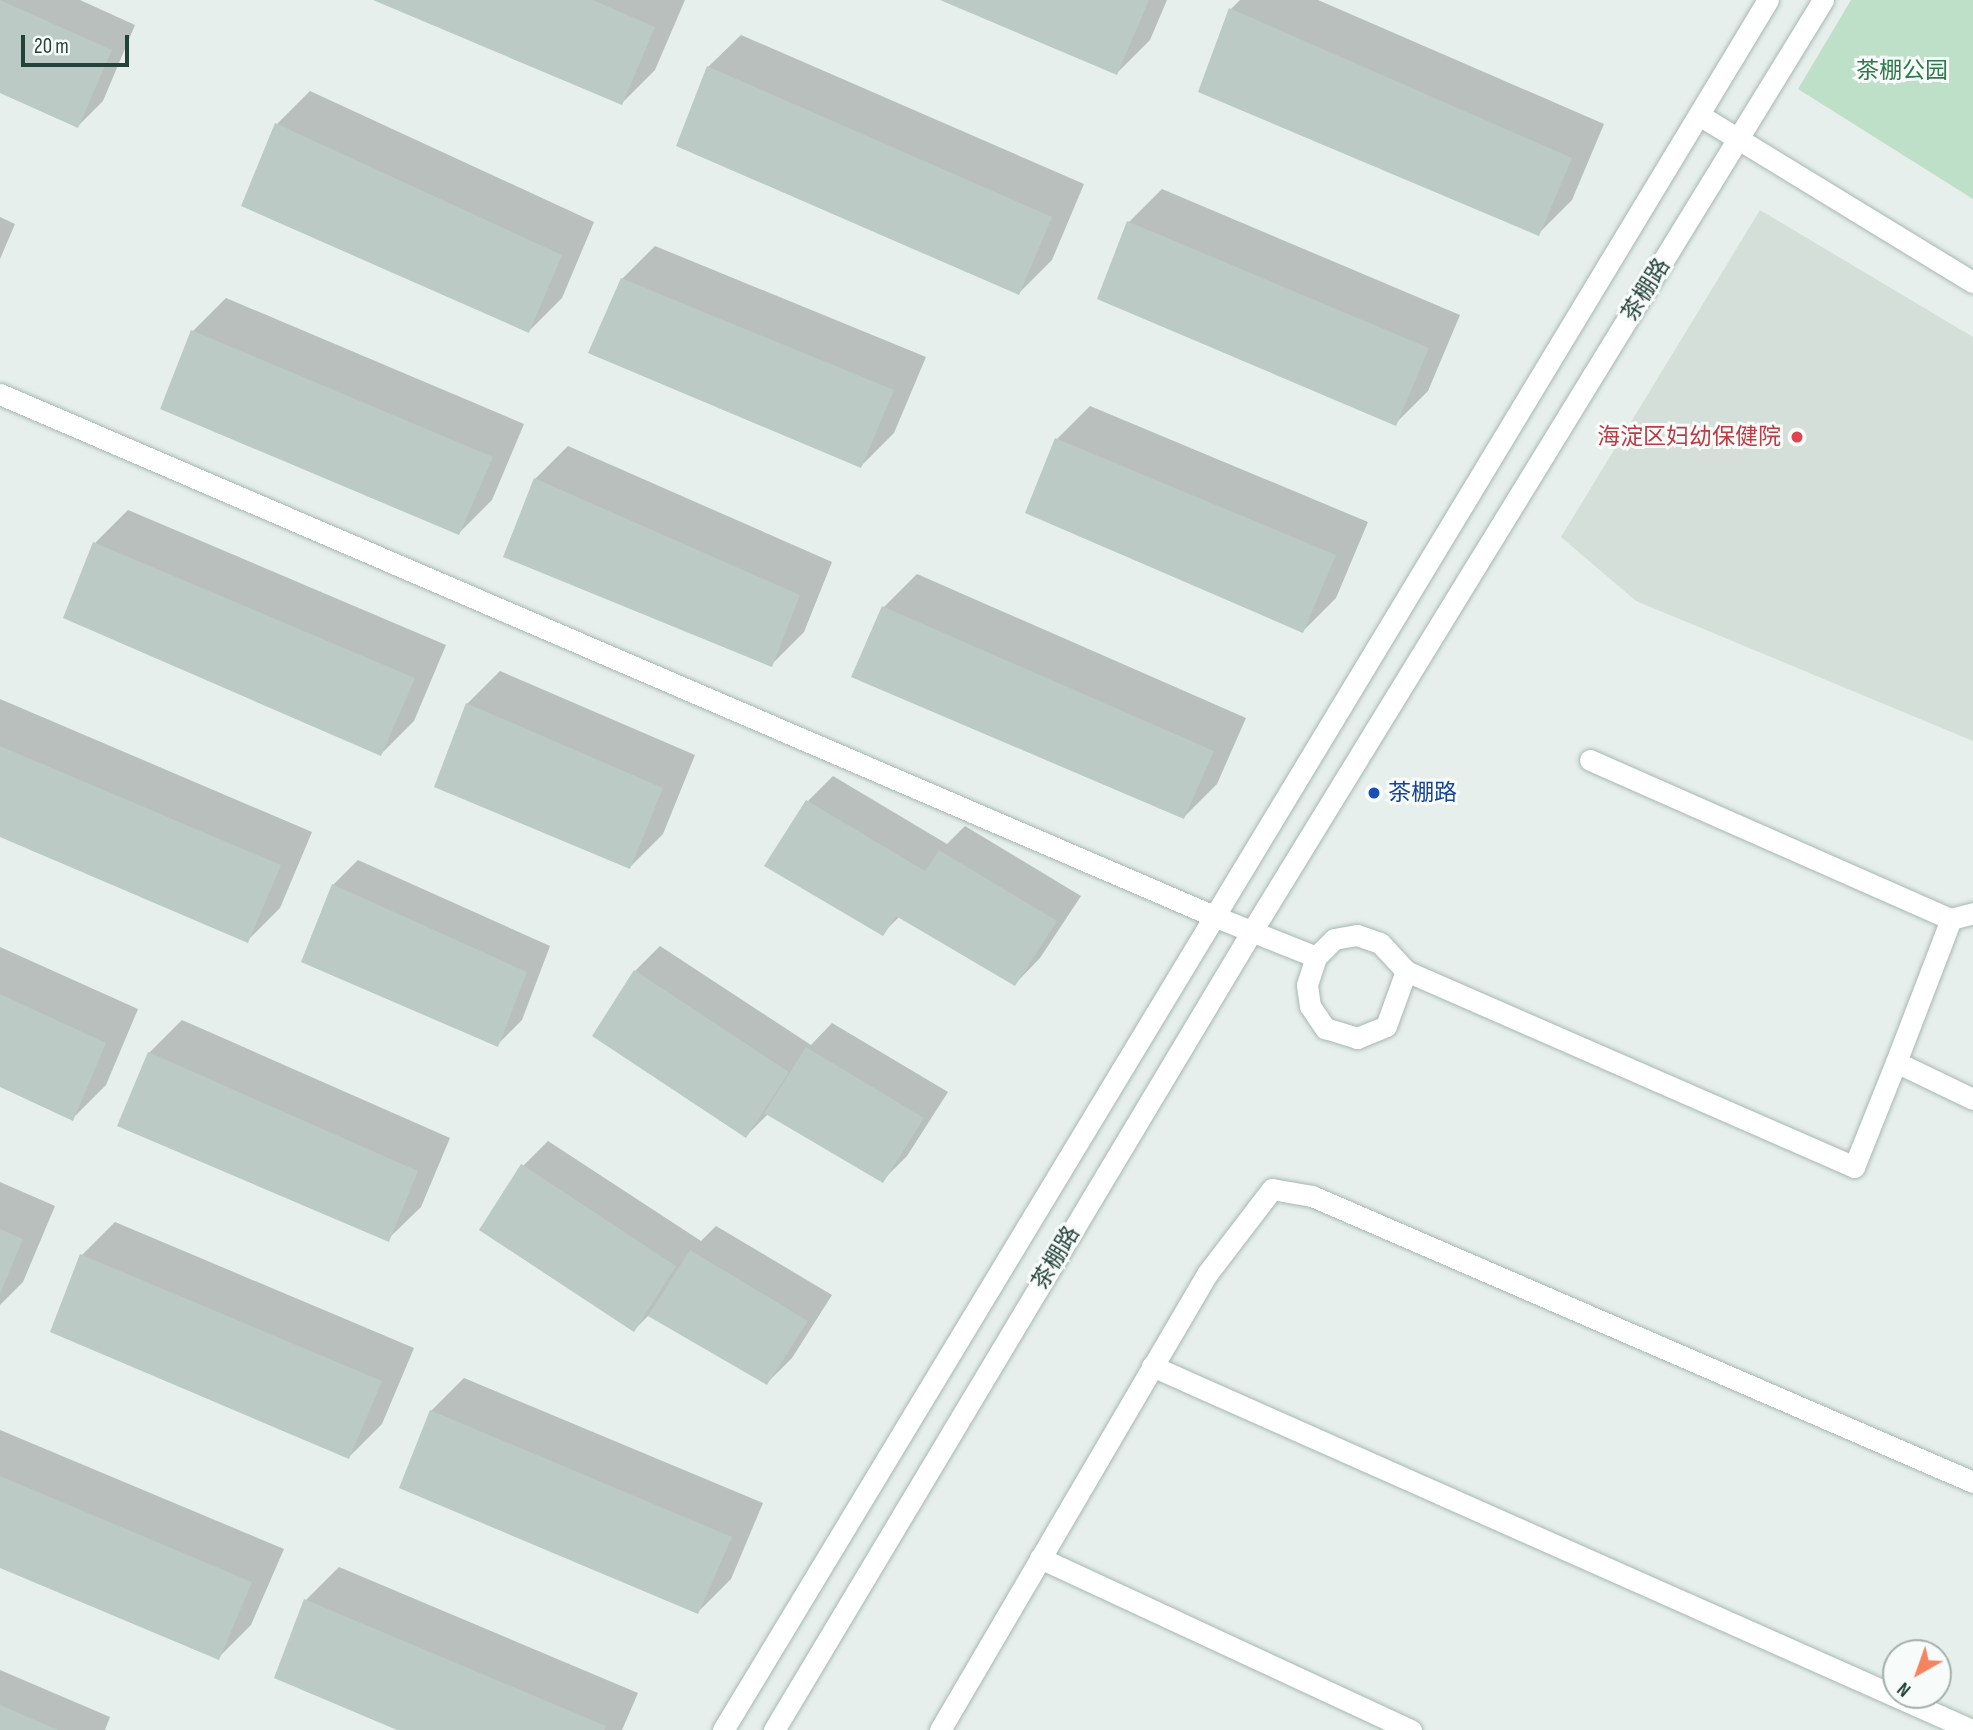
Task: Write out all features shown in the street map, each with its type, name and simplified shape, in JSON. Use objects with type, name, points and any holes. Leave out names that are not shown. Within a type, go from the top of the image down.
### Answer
[{"type":"street","name":"茶棚路","points":[[723,1730],[1768,0]]},
{"type":"street","name":"茶棚路","points":[[774,1730],[1252,931],[1823,0]]},
{"type":"street","points":[[1699,115],[1973,282]]},
{"type":"street","points":[[0,394],[1216,917],[1316,957]]},
{"type":"street","points":[[1590,760],[1951,919],[1973,913]]},
{"type":"street","points":[[1406,971],[1386,1026],[1357,1038],[1325,1028],[1310,1006],[1307,985],[1316,957],[1334,939],[1357,935],[1380,943],[1406,971],[1854,1167],[1951,919]]},
{"type":"street","points":[[1896,1062],[1973,1100]]},
{"type":"street","points":[[940,1730],[1207,1274],[1272,1189],[1312,1196],[1973,1482]]},
{"type":"street","points":[[1152,1366],[1972,1730]]},
{"type":"street","points":[[1040,1558],[1411,1730]]},
{"type":"shaded area","name":"海淀区妇幼保健院","points":[[1760,210],[1973,337],[1973,741],[1636,601],[1561,537]]},
{"type":"green space","name":"茶棚公园","points":[[1851,0],[1973,0],[1973,199],[1798,89]]},
{"type":"building","points":[[0,0],[112,50],[78,128],[0,93]]},
{"type":"building","points":[[373,0],[593,0],[655,27],[622,105]]},
{"type":"building","points":[[940,0],[1149,0],[1117,75]]},
{"type":"building","points":[[1229,8],[1572,158],[1539,236],[1198,92]]},
{"type":"building","points":[[707,66],[1052,217],[1019,295],[676,146]]},
{"type":"building","points":[[275,123],[562,255],[529,333],[241,206]]},
{"type":"building","points":[[1127,221],[1429,348],[1396,426],[1097,299]]},
{"type":"building","points":[[621,278],[894,390],[861,468],[588,353]]},
{"type":"building","points":[[191,330],[493,457],[459,535],[160,409]]},
{"type":"building","points":[[1055,438],[1336,555],[1303,633],[1025,513]]},
{"type":"building","points":[[534,478],[800,595],[772,667],[503,557]]},
{"type":"building","points":[[93,542],[415,678],[381,756],[63,618]]},
{"type":"building","points":[[882,606],[1214,751],[1184,819],[851,677]]},
{"type":"building","points":[[466,703],[663,788],[630,869],[434,787]]},
{"type":"building","points":[[0,746],[281,865],[248,943],[0,837]]},
{"type":"building","points":[[806,800],[925,871],[939,850],[1057,921],[1015,986],[896,916],[883,936],[764,866]]},
{"type":"building","points":[[332,884],[527,972],[498,1047],[301,962]]},
{"type":"building","points":[[634,970],[789,1072],[746,1138],[592,1036]]},
{"type":"building","points":[[0,994],[106,1043],[73,1121],[0,1087]]},
{"type":"building","points":[[806,1047],[924,1118],[883,1183],[764,1113]]},
{"type":"building","points":[[148,1052],[418,1171],[389,1242],[117,1126]]},
{"type":"building","points":[[521,1164],[676,1266],[634,1332],[479,1230]]},
{"type":"building","points":[[0,1229],[23,1239],[0,1294]]},
{"type":"building","points":[[690,1250],[808,1321],[767,1385],[648,1316]]},
{"type":"building","points":[[80,1254],[382,1381],[349,1459],[50,1332]]},
{"type":"building","points":[[430,1410],[732,1537],[698,1614],[399,1488]]},
{"type":"building","points":[[0,1476],[252,1582],[219,1660],[0,1568]]},
{"type":"building","points":[[304,1599],[606,1726],[604,1730],[397,1730],[274,1678]]},
{"type":"building","points":[[0,1705],[58,1730],[0,1730]]},
{"type":"place","name":"海淀区妇幼保健院","points":[[1797,437]]},
{"type":"place","name":"茶棚路","points":[[1374,793]]}]
